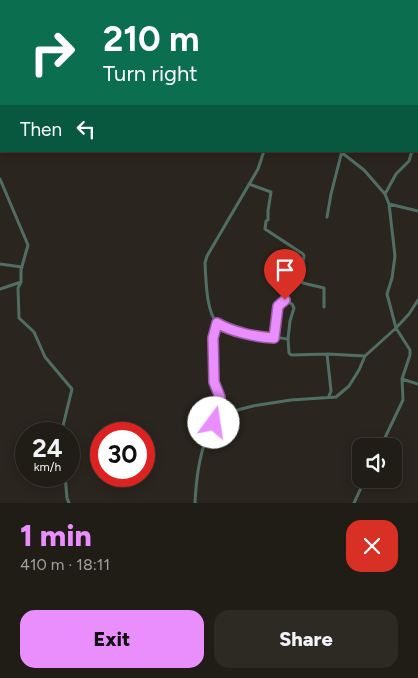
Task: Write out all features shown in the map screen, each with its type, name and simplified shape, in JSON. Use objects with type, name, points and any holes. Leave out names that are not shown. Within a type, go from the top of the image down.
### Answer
[{"type":"street","points":[[264,152],[258,169],[207,256],[205,263],[209,302],[217,323],[225,328],[253,335],[288,339]]},
{"type":"street","points":[[328,217],[342,152],[364,170],[385,194],[389,204],[395,256],[392,278],[387,294],[396,328],[410,350],[402,379],[402,400],[385,438]]},
{"type":"street","points":[[385,194],[396,174],[409,161],[412,152]]},
{"type":"street","points":[[0,179],[28,245],[17,297],[19,318],[34,332],[45,357],[72,389],[63,422]]},
{"type":"street","points":[[249,184],[271,192],[268,220],[266,221],[265,229],[303,254],[300,279],[303,283],[324,288],[324,308]]},
{"type":"street","points":[[389,204],[418,211]]},
{"type":"street","points":[[0,264],[22,267]]},
{"type":"street","points":[[0,288],[21,282]]},
{"type":"street","points":[[274,338],[278,306],[285,300],[292,304],[294,308],[290,321],[289,353],[365,356]]},
{"type":"street","points":[[218,415],[262,404],[329,396],[336,397],[349,386],[365,356],[410,314],[418,300]]},
{"type":"street","points":[[195,503],[199,460],[208,434],[218,415],[220,397],[214,382],[213,338],[217,323]]},
{"type":"street","points":[[327,354],[331,391],[329,396]]},
{"type":"street","points":[[402,379],[418,384]]},
{"type":"street","points":[[66,487],[66,498],[69,503]]},
{"type":"street","points":[[354,503],[361,488]]},
{"type":"route","points":[[214,423],[220,406],[220,397],[214,382],[213,338],[217,323],[225,328],[274,338],[278,306],[285,300]]}]
